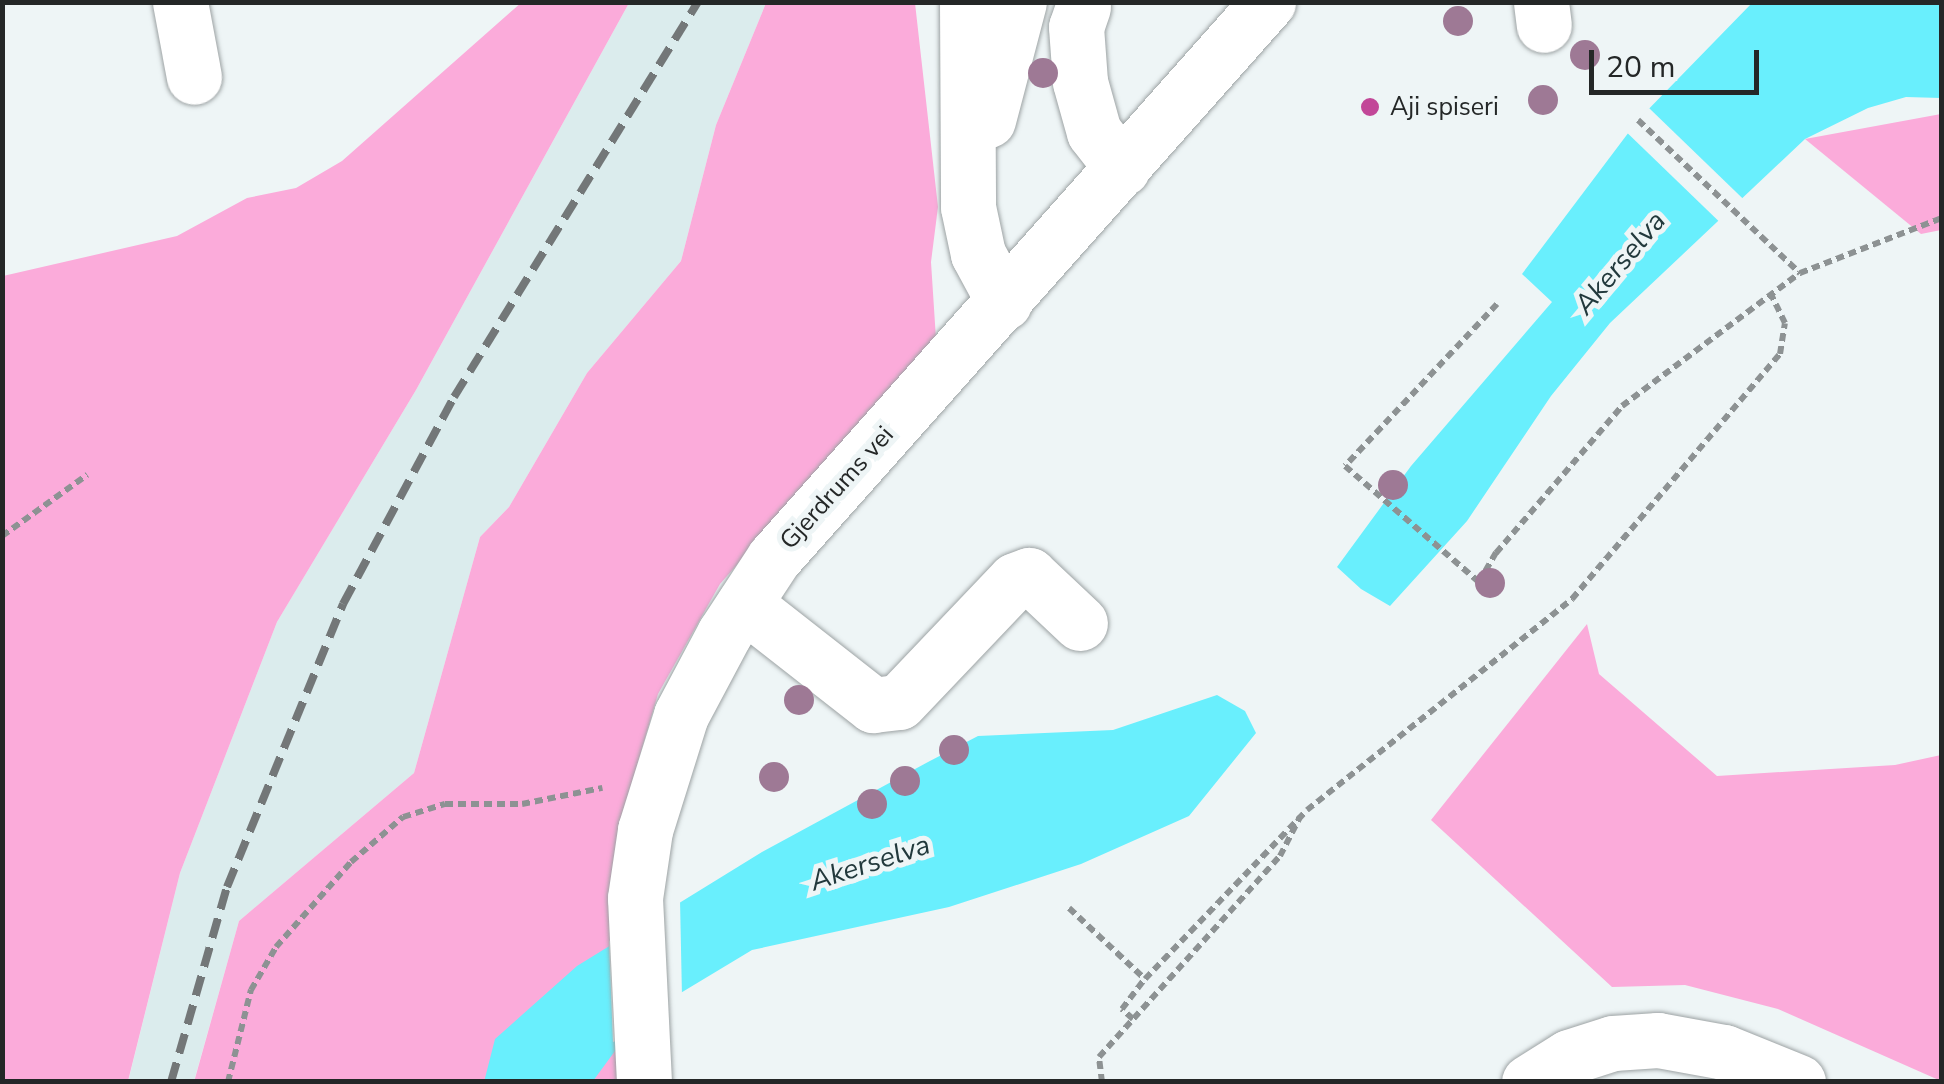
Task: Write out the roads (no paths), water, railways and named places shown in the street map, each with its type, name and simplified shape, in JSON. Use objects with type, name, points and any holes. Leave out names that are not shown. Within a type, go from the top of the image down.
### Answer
[{"type":"street","points":[[180,2],[194,77]]},
{"type":"street","points":[[967,2],[968,182],[978,254],[1004,302]]},
{"type":"street","points":[[968,182],[1018,2]]},
{"type":"street","name":"Gjerdrums vei","points":[[644,1065],[634,898],[634,787],[681,716],[774,558],[1268,2]]},
{"type":"street","points":[[1084,7],[1076,27],[1080,82],[1094,132],[1122,168]]},
{"type":"street","points":[[744,604],[872,705],[899,702],[935,671],[1015,580],[1029,575],[1080,623]]},
{"type":"street","points":[[1529,1082],[1569,1057],[1613,1043],[1658,1040],[1724,1052],[1798,1082]]},
{"type":"water","name":"Akerselva","points":[[1752,3],[1941,3],[1941,98],[1906,97],[1868,108],[1805,139],[1610,323],[1551,396],[1467,521],[1390,606],[1361,589],[1337,567],[1411,466],[1552,302],[1522,274],[1638,120]]},
{"type":"water","name":"Akerselva","points":[[1217,695],[1245,711],[1256,733],[1189,816],[1081,864],[949,907],[752,950],[669,1000],[615,1051],[593,1081],[484,1082],[495,1039],[577,966],[762,852],[928,762],[978,736],[1113,730]]},
{"type":"railway","points":[[171,1082],[227,887],[343,604],[454,397],[698,2]]},
{"type":"place","name":"Aji spiseri","points":[[1370,107]]}]
